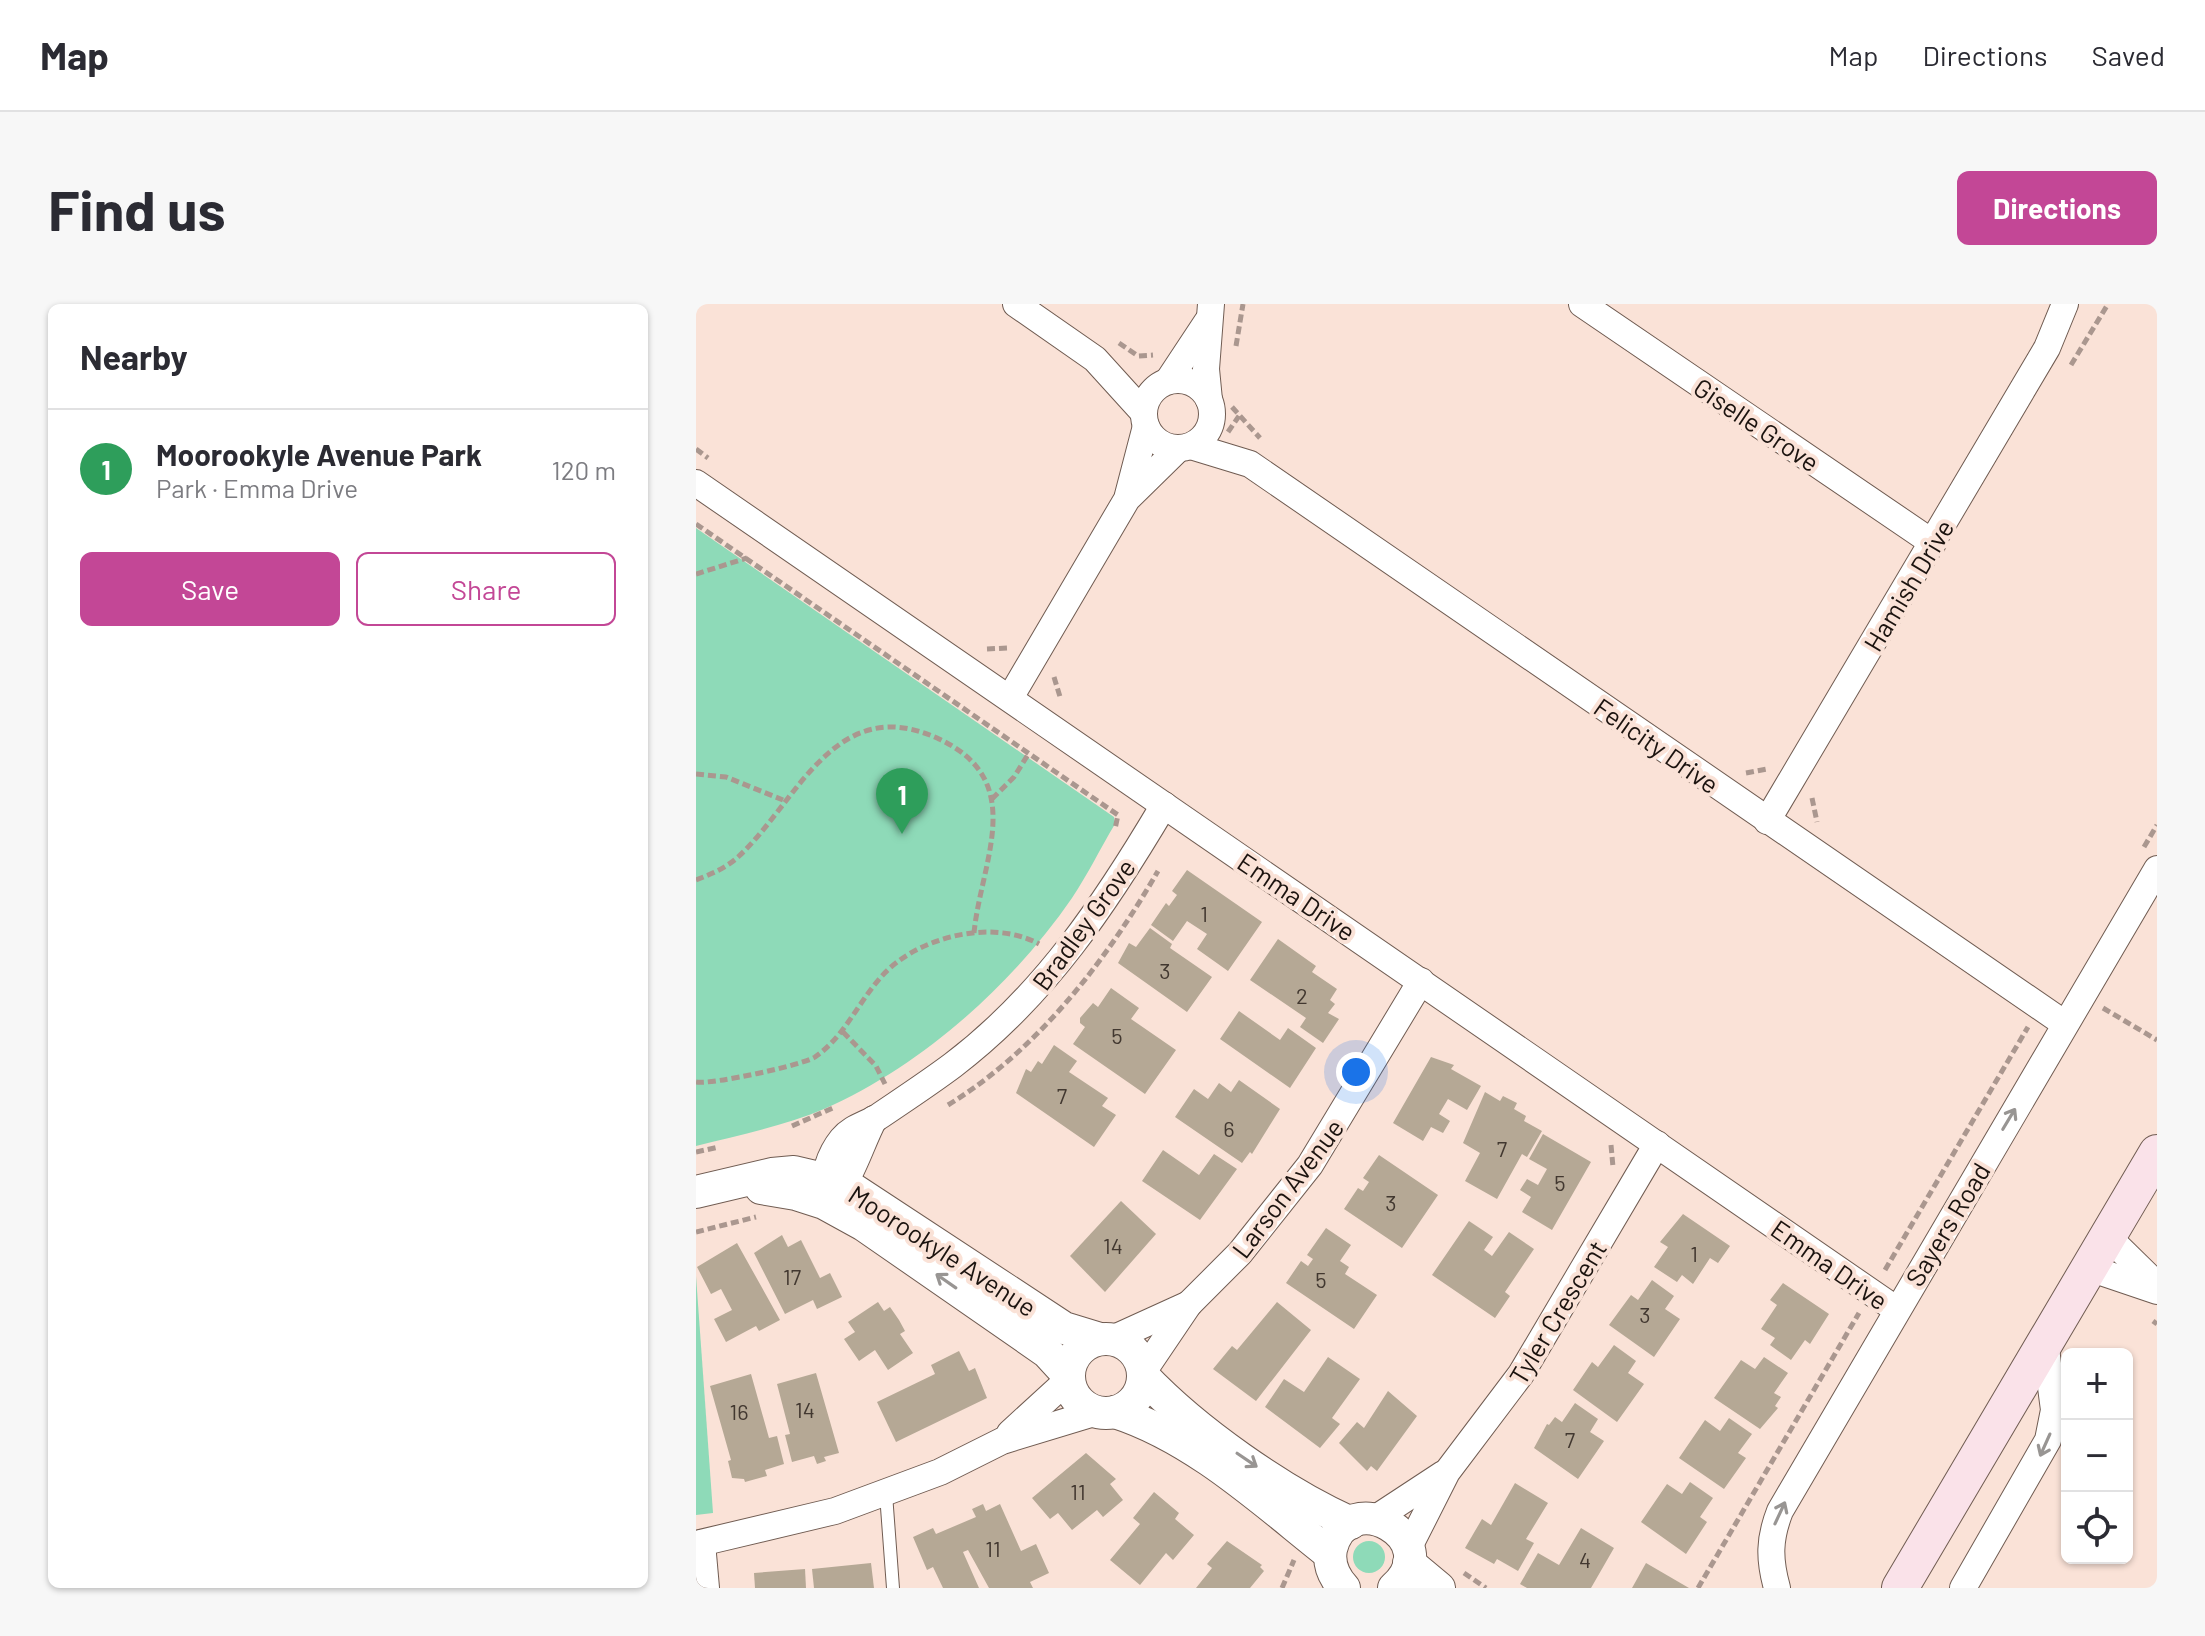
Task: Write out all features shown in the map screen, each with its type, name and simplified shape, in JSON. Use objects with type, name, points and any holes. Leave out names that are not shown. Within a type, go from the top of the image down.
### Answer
[{"type":"main road","points":[[1900,1588],[2107,1236],[2154,1162]]},
{"type":"street","points":[[1016,304],[1095,359],[1164,383],[1187,381],[1211,404]]},
{"type":"street","name":"Giselle Grove","points":[[1582,304],[1933,543]]},
{"type":"street","name":"Hamish Drive","points":[[2047,348],[2065,304]]},
{"type":"street","name":"Hamish Drive","points":[[1767,821],[2047,348],[2081,304]]},
{"type":"street","points":[[1010,698],[1127,499],[1149,397],[1185,360],[1211,310]]},
{"type":"street","points":[[1210,440],[1211,404],[1206,369],[1211,310]]},
{"type":"street","points":[[1095,359],[1145,420],[1158,443],[1210,440]]},
{"type":"street","name":"Felicity Drive","points":[[1211,404],[1210,440],[1250,464],[2065,1024]]},
{"type":"street","points":[[1127,499],[1210,440]]},
{"type":"street","name":"Emma Drive","points":[[696,483],[1010,698],[1055,713],[1164,805],[1897,1310]]},
{"type":"street","name":"Bradley Grove","points":[[831,1188],[840,1141],[853,1128],[874,1119],[978,1045],[1043,982],[1092,920],[1164,805]]},
{"type":"street","name":"Sayers Road","points":[[1777,1588],[1770,1564],[1770,1544],[1780,1511],[2065,1024],[2150,859]]},
{"type":"street","name":"Larson Avenue","points":[[1143,1374],[1189,1304],[1240,1253],[1310,1165],[1421,981]]},
{"type":"street","name":"Tyler Crescent","points":[[1404,1567],[1447,1472],[1521,1374],[1657,1144]]},
{"type":"street","name":"Moorookyle Avenue","points":[[696,1192],[736,1184],[796,1194],[831,1188],[1051,1321],[1106,1339]]},
{"type":"street","name":"Moorookyle Avenue","points":[[831,1188],[864,1225],[1047,1352],[1069,1378]]},
{"type":"street","points":[[2107,1236],[2157,1285]]},
{"type":"street","points":[[2089,1268],[2157,1291]]},
{"type":"street","name":"Larson Avenue","points":[[1106,1339],[1189,1304]]},
{"type":"street","points":[[1002,1441],[1069,1378],[1075,1355],[1106,1339],[1130,1347],[1143,1374],[1195,1426],[1299,1495],[1400,1532],[1404,1567],[1449,1579]]},
{"type":"street","points":[[1963,1588],[2048,1440],[2054,1410],[2045,1341]]},
{"type":"street","points":[[706,1588],[699,1543],[784,1525],[886,1494],[940,1472],[1002,1441],[1132,1403],[1143,1374]]},
{"type":"street","points":[[1069,1378],[1078,1401],[1168,1434],[1280,1512],[1331,1574]]},
{"type":"street","name":"Tyler Crescent","points":[[1364,1520],[1447,1472]]},
{"type":"street","points":[[1331,1574],[1337,1536],[1364,1520]]},
{"type":"lane","points":[[886,1494],[893,1588]]},
{"type":"path","points":[[696,524],[1118,815],[1113,833]]},
{"type":"path","points":[[696,574],[747,558]]},
{"type":"path","points":[[1055,677],[1063,664]]},
{"type":"path","points":[[992,799],[1014,777],[1055,713]]},
{"type":"path","points":[[696,880],[738,857],[783,800],[825,754],[863,733],[896,728],[926,733],[964,755],[981,775],[992,799],[994,839],[980,885],[974,933]]},
{"type":"path","points":[[696,774],[726,777],[783,800]]},
{"type":"path","points":[[2150,859],[2157,825]]},
{"type":"path","points":[[696,1082],[715,1084],[804,1063],[843,1032],[875,984],[894,965],[930,945],[974,933],[1010,934],[1040,945]]},
{"type":"path","points":[[1032,955],[1048,934]]},
{"type":"path","points":[[1698,1588],[2040,1006]]},
{"type":"path","points":[[843,1032],[861,1049],[896,1104]]},
{"type":"path","points":[[873,1086],[896,1071]]},
{"type":"path","points":[[792,1126],[840,1105]]},
{"type":"path","points":[[1605,1179],[1613,1166],[1610,1147],[1626,1123]]},
{"type":"path","points":[[696,1152],[719,1147]]},
{"type":"path","points":[[696,1232],[762,1215]]},
{"type":"path","points":[[1449,1579],[1486,1588]]},
{"type":"green space","points":[[696,528],[1114,817],[1115,824],[1078,889],[1022,962],[993,992],[930,1046],[896,1070],[824,1109],[696,1146]]},
{"type":"green space","points":[[696,1276],[713,1513],[696,1515]]},
{"type":"green space","points":[[1369,1541],[1380,1546],[1385,1557],[1380,1568],[1369,1573],[1358,1568],[1353,1557],[1358,1546]]},
{"type":"building","points":[[1187,870],[1262,922],[1228,971],[1197,949],[1207,934],[1187,921],[1173,941],[1151,925],[1166,903],[1169,906],[1177,895],[1172,891]]},
{"type":"building","points":[[1150,928],[1172,944],[1170,948],[1212,977],[1187,1012],[1118,963],[1129,943],[1136,947]]},
{"type":"building","points":[[1278,939],[1316,966],[1312,972],[1337,989],[1330,1000],[1335,1004],[1328,1013],[1339,1019],[1323,1043],[1300,1027],[1306,1018],[1250,980]]},
{"type":"building","points":[[1111,988],[1139,1008],[1131,1019],[1176,1050],[1145,1094],[1073,1044],[1085,1027],[1080,1023],[1080,1018],[1093,1003],[1098,1007]]},
{"type":"building","points":[[1239,1011],[1280,1040],[1288,1028],[1316,1048],[1290,1088],[1220,1039]]},
{"type":"building","points":[[1054,1045],[1077,1061],[1069,1072],[1108,1098],[1102,1106],[1116,1115],[1094,1147],[1016,1093],[1026,1069],[1031,1072],[1038,1061],[1042,1064]]},
{"type":"building","points":[[1431,1057],[1454,1065],[1451,1069],[1481,1086],[1467,1110],[1448,1099],[1439,1114],[1450,1121],[1443,1133],[1431,1127],[1423,1141],[1393,1123]]},
{"type":"building","points":[[1239,1080],[1280,1109],[1252,1154],[1250,1152],[1242,1163],[1175,1117],[1194,1089],[1208,1099],[1219,1083],[1231,1092]]},
{"type":"building","points":[[1485,1092],[1500,1101],[1503,1096],[1517,1103],[1514,1109],[1526,1116],[1524,1121],[1542,1131],[1527,1157],[1522,1154],[1497,1199],[1465,1181],[1480,1153],[1463,1143]]},
{"type":"building","points":[[1543,1134],[1591,1162],[1552,1230],[1522,1212],[1531,1197],[1520,1190],[1527,1179],[1538,1185],[1547,1169],[1529,1159]]},
{"type":"building","points":[[1163,1150],[1199,1175],[1214,1154],[1237,1169],[1200,1220],[1142,1181]]},
{"type":"building","points":[[1379,1155],[1438,1195],[1402,1248],[1344,1209],[1358,1188],[1363,1191],[1369,1182],[1363,1178]]},
{"type":"building","points":[[1121,1201],[1156,1234],[1105,1292],[1070,1256]]},
{"type":"building","points":[[1683,1214],[1730,1246],[1718,1263],[1710,1258],[1693,1284],[1682,1275],[1677,1282],[1654,1267],[1668,1247],[1660,1242]]},
{"type":"building","points":[[1469,1221],[1493,1237],[1484,1250],[1492,1256],[1509,1232],[1534,1249],[1505,1292],[1510,1296],[1495,1318],[1432,1275]]},
{"type":"building","points":[[1326,1228],[1351,1245],[1340,1261],[1349,1267],[1345,1274],[1377,1295],[1354,1329],[1286,1283],[1301,1261],[1308,1266],[1313,1259],[1307,1255]]},
{"type":"building","points":[[782,1235],[788,1247],[801,1240],[820,1278],[830,1273],[842,1297],[817,1309],[813,1300],[785,1314],[754,1253]]},
{"type":"building","points":[[737,1243],[780,1320],[759,1331],[756,1326],[726,1342],[714,1319],[732,1310],[721,1289],[711,1294],[697,1267]]},
{"type":"building","points":[[1652,1280],[1674,1296],[1665,1309],[1680,1319],[1654,1357],[1609,1325],[1631,1295],[1638,1300]]},
{"type":"building","points":[[1783,1283],[1829,1314],[1810,1344],[1805,1340],[1791,1360],[1770,1345],[1775,1338],[1761,1329],[1777,1305],[1770,1300]]},
{"type":"building","points":[[878,1302],[884,1311],[890,1307],[899,1320],[905,1331],[900,1334],[913,1353],[888,1370],[875,1350],[859,1361],[844,1339],[855,1332],[848,1322]]},
{"type":"building","points":[[1277,1302],[1311,1330],[1256,1401],[1213,1369],[1232,1346],[1237,1350]]},
{"type":"building","points":[[1614,1345],[1636,1361],[1628,1373],[1644,1384],[1617,1422],[1573,1390],[1592,1362],[1598,1367]]},
{"type":"building","points":[[959,1351],[969,1371],[975,1368],[987,1398],[896,1442],[877,1402],[935,1374],[931,1365]]},
{"type":"building","points":[[1328,1357],[1360,1379],[1332,1418],[1340,1424],[1320,1448],[1265,1407],[1284,1379],[1304,1392]]},
{"type":"building","points":[[1764,1357],[1788,1373],[1774,1393],[1781,1397],[1775,1406],[1778,1408],[1760,1429],[1714,1398],[1741,1360],[1755,1369]]},
{"type":"building","points":[[816,1373],[839,1453],[824,1457],[826,1461],[817,1464],[814,1456],[792,1462],[785,1435],[790,1434],[777,1384]]},
{"type":"building","points":[[751,1374],[769,1438],[777,1436],[784,1464],[765,1470],[767,1476],[745,1482],[744,1479],[732,1478],[728,1461],[731,1460],[710,1386]]},
{"type":"building","points":[[1388,1391],[1417,1416],[1377,1471],[1371,1466],[1367,1471],[1339,1443],[1357,1422],[1364,1428]]},
{"type":"building","points":[[1575,1403],[1598,1419],[1590,1432],[1604,1441],[1578,1479],[1534,1448],[1547,1424],[1555,1417],[1562,1422]]},
{"type":"building","points":[[1729,1418],[1752,1434],[1738,1453],[1746,1458],[1724,1489],[1679,1458],[1705,1420],[1720,1431]]},
{"type":"building","points":[[1086,1453],[1116,1479],[1110,1484],[1123,1500],[1103,1517],[1097,1510],[1072,1530],[1058,1513],[1050,1519],[1032,1498]]},
{"type":"building","points":[[1690,1482],[1713,1498],[1700,1517],[1707,1522],[1686,1554],[1641,1522],[1667,1484],[1682,1494]]},
{"type":"building","points":[[1515,1483],[1548,1503],[1526,1539],[1534,1543],[1518,1571],[1497,1559],[1494,1564],[1465,1548],[1482,1519],[1491,1525]]},
{"type":"building","points":[[1154,1492],[1179,1513],[1175,1519],[1194,1535],[1173,1560],[1166,1553],[1140,1585],[1110,1560],[1140,1524],[1133,1518]]},
{"type":"building","points":[[983,1504],[986,1511],[1000,1504],[1021,1551],[1036,1544],[1049,1573],[1030,1582],[1033,1588],[989,1588],[968,1550],[963,1552],[979,1588],[943,1588],[933,1567],[927,1570],[913,1537],[933,1528],[936,1534],[976,1517],[972,1509]]},
{"type":"building","points":[[1581,1528],[1614,1548],[1591,1588],[1527,1588],[1520,1584],[1538,1553],[1559,1565]]},
{"type":"building","points":[[1227,1541],[1262,1565],[1260,1567],[1264,1571],[1250,1588],[1196,1588],[1212,1568],[1207,1564]]},
{"type":"building","points":[[871,1563],[874,1588],[814,1588],[812,1569]]},
{"type":"building","points":[[1646,1563],[1689,1588],[1632,1588]]},
{"type":"building","points":[[805,1569],[806,1588],[755,1588],[754,1573]]},
{"type":"place","name":"Moorookyle Avenue Park","points":[[902,834]]}]
